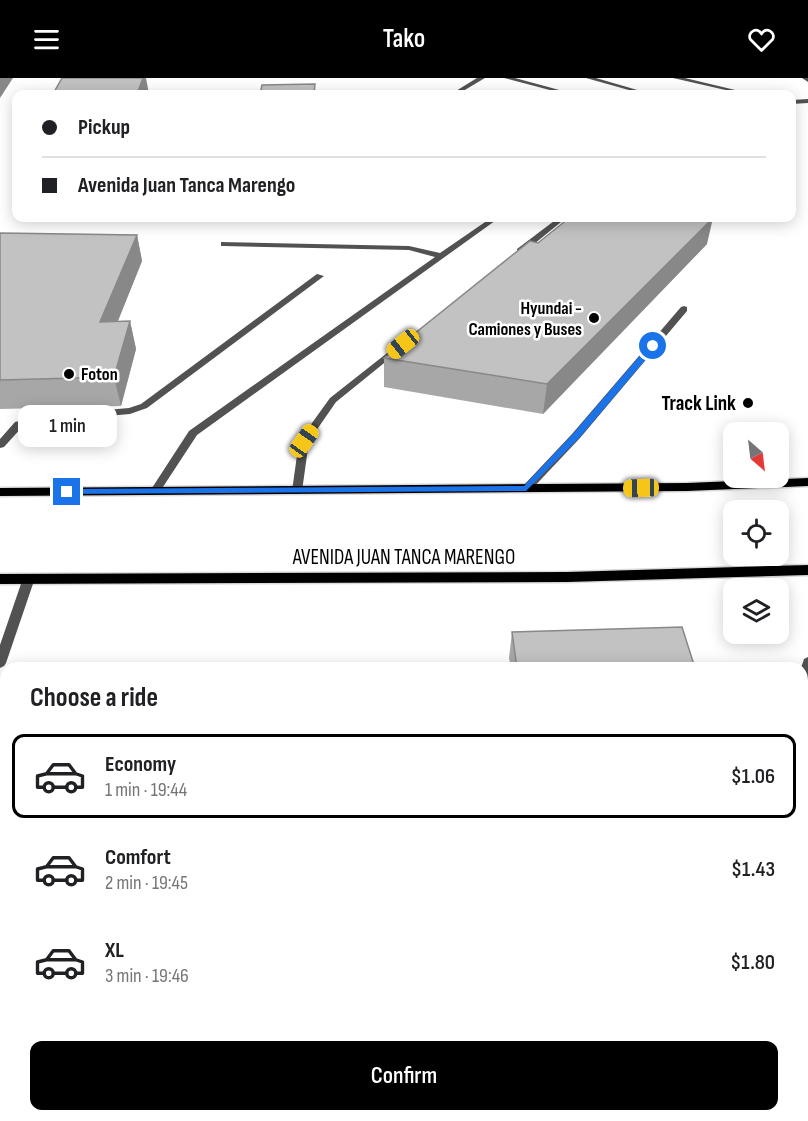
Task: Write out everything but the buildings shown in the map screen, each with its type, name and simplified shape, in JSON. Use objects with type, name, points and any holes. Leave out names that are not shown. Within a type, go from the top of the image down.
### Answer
[{"type":"main road","points":[[0,492],[526,489],[687,487],[808,482]]},
{"type":"main road","name":"AVENIDA JUAN TANCA MARENGO","points":[[0,579],[567,578],[808,570]]},
{"type":"street","points":[[461,90],[482,78]]},
{"type":"street","points":[[507,78],[555,90]]},
{"type":"street","points":[[589,78],[633,90]]},
{"type":"street","points":[[679,78],[732,90]]},
{"type":"street","points":[[155,491],[193,433],[489,222]]},
{"type":"street","points":[[507,261],[557,222]]},
{"type":"street","points":[[224,244],[409,248],[440,256]]},
{"type":"street","points":[[0,445],[19,424],[39,419],[130,411],[144,406],[320,276]]},
{"type":"street","points":[[526,489],[576,436],[684,309]]},
{"type":"street","points":[[297,491],[304,441],[333,400],[406,342]]},
{"type":"street","points":[[0,662],[29,578]]},
{"type":"place","name":"Hyundai - Camiones y Buses","points":[[594,318]]},
{"type":"place","name":"Foton","points":[[69,374]]},
{"type":"place","name":"Track Link","points":[[748,403]]},
{"type":"route","points":[[67,492],[526,489],[576,436],[653,346]]}]
